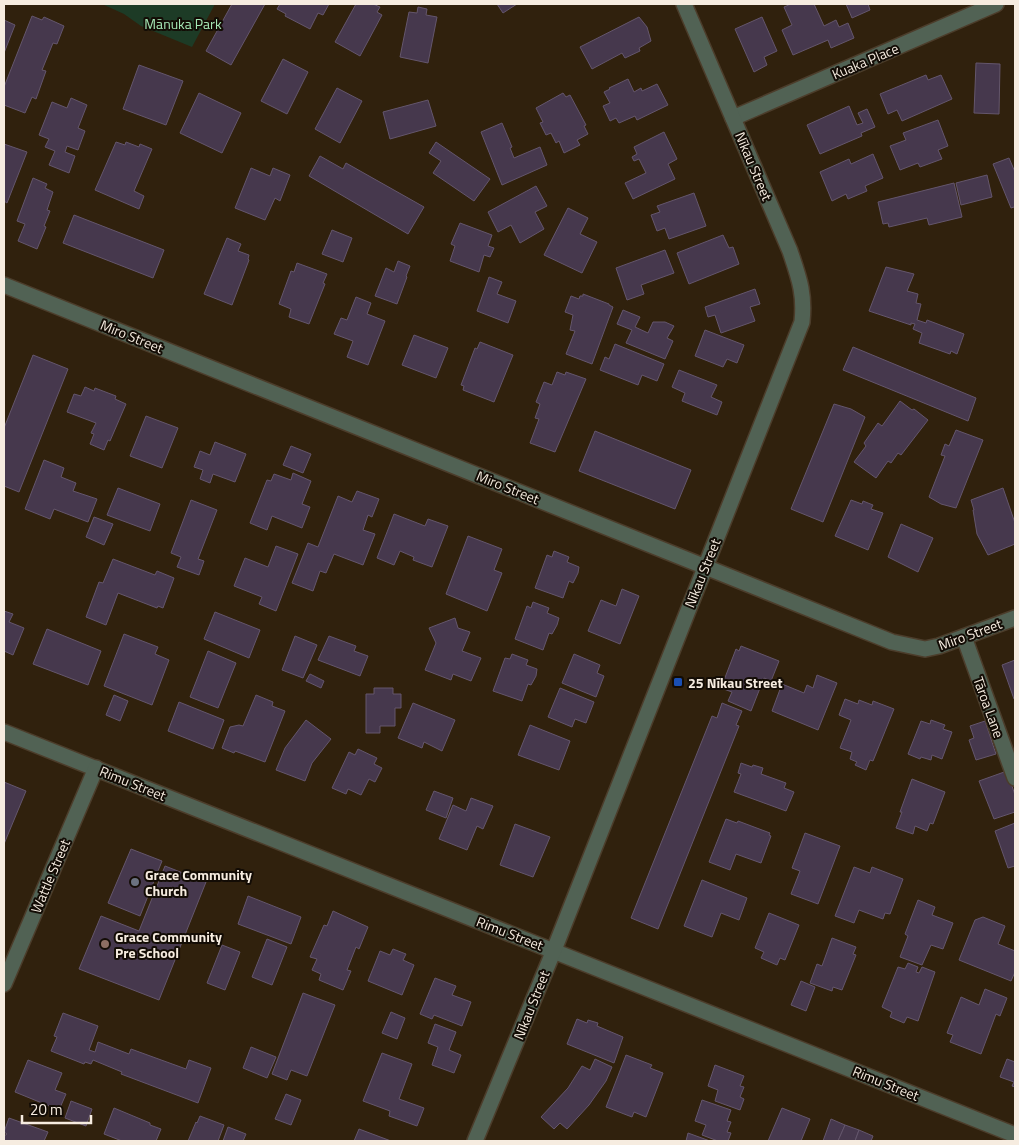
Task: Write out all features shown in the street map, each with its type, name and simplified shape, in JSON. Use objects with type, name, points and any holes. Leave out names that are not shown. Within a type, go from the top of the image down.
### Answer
[{"type":"street","name":"Nīkau Street","points":[[475,1141],[554,950],[802,322],[804,304],[802,288],[790,250],[684,4]]},
{"type":"street","name":"Kuaka Place","points":[[733,118],[996,4]]},
{"type":"street","name":"Miro Street","points":[[4,285],[892,642],[925,649],[1015,618]]},
{"type":"street","name":"Tāroa Lane","points":[[964,637],[1015,778]]},
{"type":"street","name":"Rimu Street","points":[[4,732],[1015,1135]]},
{"type":"street","name":"Wattle Street","points":[[4,984],[96,768]]},
{"type":"green space","name":"Mānuka Park","points":[[102,4],[215,4],[192,47],[141,26],[124,14]]},
{"type":"building","points":[[232,4],[265,4],[231,65],[206,51]]},
{"type":"building","points":[[280,4],[329,4],[323,15],[318,13],[310,29],[285,16],[286,14],[277,9]]},
{"type":"building","points":[[356,4],[373,4],[380,7],[377,12],[382,15],[360,56],[335,42]]},
{"type":"building","points":[[497,4],[517,4],[503,13]]},
{"type":"building","points":[[791,4],[814,4],[824,26],[836,20],[839,27],[848,23],[854,38],[831,48],[828,40],[793,55],[782,30],[792,25],[784,7]]},
{"type":"building","points":[[846,4],[868,4],[870,10],[852,18]]},
{"type":"building","points":[[418,7],[427,9],[426,15],[437,17],[428,63],[400,57],[409,12],[417,13]]},
{"type":"building","points":[[32,16],[42,20],[44,17],[64,26],[57,44],[53,43],[42,70],[46,71],[36,99],[32,97],[25,113],[4,105],[4,87]]},
{"type":"building","points":[[639,17],[647,27],[651,41],[639,48],[640,51],[625,58],[622,53],[592,69],[580,47]]},
{"type":"building","points":[[762,17],[777,51],[764,57],[767,65],[754,72],[735,29]]},
{"type":"building","points":[[4,20],[15,25],[4,53]]},
{"type":"building","points":[[283,59],[308,72],[287,114],[261,101]]},
{"type":"building","points":[[976,63],[1000,64],[999,114],[974,113]]},
{"type":"building","points":[[139,65],[183,81],[166,125],[123,109]]},
{"type":"building","points":[[926,75],[928,80],[941,75],[952,99],[902,121],[897,110],[888,114],[880,94]]},
{"type":"building","points":[[628,79],[634,92],[641,88],[642,91],[657,84],[668,105],[637,120],[635,116],[619,123],[616,118],[610,121],[603,106],[610,103],[604,92]]},
{"type":"building","points":[[337,88],[362,101],[340,143],[315,129]]},
{"type":"building","points":[[199,93],[241,113],[222,153],[180,133]]},
{"type":"building","points":[[563,93],[566,97],[570,95],[586,125],[584,126],[588,134],[577,140],[580,145],[564,153],[559,141],[556,143],[551,133],[546,135],[540,123],[543,122],[536,108]]},
{"type":"building","points":[[71,98],[87,105],[78,128],[85,131],[78,150],[67,146],[65,152],[75,156],[69,173],[49,165],[55,151],[45,147],[49,139],[39,135],[52,102],[67,108]]},
{"type":"building","points":[[428,100],[436,126],[390,139],[383,112]]},
{"type":"building","points":[[849,106],[857,125],[863,123],[858,113],[867,109],[875,127],[861,133],[862,136],[820,154],[807,125]]},
{"type":"building","points":[[938,120],[948,146],[938,150],[942,159],[920,167],[918,163],[900,170],[890,146],[906,140],[903,133]]},
{"type":"building","points":[[502,123],[512,147],[510,148],[514,158],[540,147],[547,165],[502,185],[481,132]]},
{"type":"building","points":[[664,132],[677,159],[668,164],[675,179],[633,199],[625,183],[646,173],[639,159],[634,161],[632,157],[637,154],[634,147]]},
{"type":"building","points":[[116,142],[125,145],[126,142],[139,147],[140,144],[152,149],[134,191],[144,196],[139,209],[95,190]]},
{"type":"building","points":[[436,142],[490,179],[474,201],[433,173],[441,161],[429,153]]},
{"type":"building","points":[[4,144],[27,152],[7,203],[4,201]]},
{"type":"building","points":[[873,154],[883,178],[865,186],[867,191],[848,199],[846,194],[832,201],[820,172],[849,159],[851,164]]},
{"type":"building","points":[[320,156],[343,169],[346,163],[424,207],[408,234],[309,176]]},
{"type":"building","points":[[1009,158],[1015,172],[1015,210],[1014,207],[1011,208],[993,164]]},
{"type":"building","points":[[251,168],[270,176],[273,168],[290,175],[280,201],[275,198],[265,220],[235,208]]},
{"type":"building","points":[[987,175],[992,197],[961,205],[956,183]]},
{"type":"building","points":[[33,178],[47,184],[45,188],[53,192],[47,210],[50,211],[44,226],[46,227],[37,249],[18,241],[25,224],[17,221]]},
{"type":"building","points":[[954,183],[962,217],[929,225],[927,218],[889,227],[888,223],[883,224],[878,202]]},
{"type":"building","points":[[536,186],[547,206],[535,212],[544,229],[520,243],[511,225],[498,232],[488,212]]},
{"type":"building","points":[[694,193],[706,226],[669,239],[665,228],[657,231],[651,215],[660,212],[657,206]]},
{"type":"building","points":[[568,208],[588,218],[580,234],[597,242],[582,273],[544,255]]},
{"type":"building","points":[[74,215],[164,250],[153,278],[63,243]]},
{"type":"building","points":[[460,223],[492,235],[488,246],[494,248],[490,257],[484,255],[479,272],[450,261],[455,246],[451,244]]},
{"type":"building","points":[[332,230],[352,238],[343,262],[322,254]]},
{"type":"building","points":[[723,235],[729,248],[733,247],[739,264],[689,284],[677,253]]},
{"type":"building","points":[[227,238],[241,244],[238,251],[249,255],[249,260],[232,305],[204,294]]},
{"type":"building","points":[[665,250],[674,273],[641,285],[644,294],[627,300],[616,268]]},
{"type":"building","points":[[398,261],[410,266],[397,304],[375,296],[386,268],[394,272]]},
{"type":"building","points":[[297,263],[327,274],[323,283],[325,284],[309,324],[289,317],[291,309],[279,304],[291,271],[294,272]]},
{"type":"building","points":[[886,267],[914,274],[907,291],[918,294],[916,303],[921,304],[917,320],[926,323],[927,320],[964,334],[957,354],[951,351],[950,354],[919,343],[922,333],[913,329],[915,324],[911,323],[911,325],[869,311]]},
{"type":"building","points":[[489,277],[502,282],[497,294],[516,301],[508,323],[477,311]]},
{"type":"building","points":[[755,289],[760,304],[750,307],[755,321],[721,333],[715,315],[708,317],[705,307]]},
{"type":"building","points":[[583,294],[613,307],[592,364],[566,354],[575,331],[570,330],[573,315],[565,312],[571,296],[579,299]]},
{"type":"building","points":[[356,297],[371,303],[367,314],[385,321],[368,365],[347,357],[353,341],[334,334],[341,318],[347,320]]},
{"type":"building","points":[[623,310],[640,317],[635,327],[648,333],[653,322],[665,322],[674,326],[667,338],[673,341],[665,359],[626,343],[632,330],[617,324]]},
{"type":"building","points":[[705,330],[744,345],[737,363],[727,359],[723,367],[695,356]]},
{"type":"building","points":[[414,335],[448,348],[436,378],[402,365]]},
{"type":"building","points":[[480,342],[513,355],[494,402],[463,390],[464,386],[461,385],[475,348],[477,349]]},
{"type":"building","points":[[615,344],[664,364],[657,381],[642,375],[638,385],[600,370],[605,357],[609,359]]},
{"type":"building","points":[[853,347],[976,398],[968,421],[843,370]]},
{"type":"building","points":[[33,355],[68,369],[19,492],[4,486],[4,428]]},
{"type":"building","points":[[679,370],[717,385],[711,397],[722,402],[717,415],[682,401],[685,393],[672,387]]},
{"type":"building","points":[[557,372],[565,375],[566,372],[586,379],[555,452],[530,443],[539,419],[535,418],[540,404],[536,402],[544,382],[552,385]]},
{"type":"building","points":[[85,387],[94,391],[95,388],[116,396],[115,399],[126,404],[110,441],[108,440],[104,450],[90,444],[94,434],[91,433],[96,423],[67,412],[74,394],[81,396]]},
{"type":"building","points":[[900,401],[928,420],[901,455],[898,453],[891,463],[888,461],[876,478],[854,462],[866,446],[864,443],[878,423],[882,426]]},
{"type":"building","points":[[834,404],[851,409],[865,417],[823,522],[791,509]]},
{"type":"building","points":[[146,416],[178,428],[162,468],[130,456]]},
{"type":"building","points":[[956,430],[983,440],[956,508],[941,504],[929,497],[945,456],[941,455],[945,444],[949,446]]},
{"type":"building","points":[[595,431],[691,470],[675,509],[579,471]]},
{"type":"building","points":[[215,442],[246,454],[235,482],[213,474],[210,483],[200,479],[203,470],[194,467],[200,451],[210,455]]},
{"type":"building","points":[[291,446],[311,454],[303,473],[283,465]]},
{"type":"building","points":[[44,460],[64,468],[61,477],[76,483],[73,491],[97,499],[88,522],[54,509],[50,519],[25,509]]},
{"type":"building","points":[[293,473],[311,481],[302,504],[310,507],[302,528],[272,516],[267,530],[250,523],[267,480],[271,481],[274,474],[291,480]]},
{"type":"building","points":[[118,488],[160,504],[150,531],[107,515]]},
{"type":"building","points":[[1003,488],[1015,523],[1015,544],[988,555],[977,534],[971,500]]},
{"type":"building","points":[[357,491],[379,499],[372,517],[368,515],[363,530],[375,534],[363,565],[334,554],[326,573],[320,571],[313,591],[292,583],[308,543],[318,547],[338,496],[352,502]]},
{"type":"building","points":[[191,500],[217,510],[198,559],[204,561],[199,575],[177,567],[181,557],[171,553]]},
{"type":"building","points":[[851,500],[862,504],[863,501],[873,505],[871,509],[883,513],[868,550],[835,536]]},
{"type":"building","points":[[394,514],[425,526],[428,519],[448,526],[432,567],[413,560],[414,557],[400,551],[394,565],[377,558]]},
{"type":"building","points":[[94,517],[113,524],[104,545],[86,537]]},
{"type":"building","points":[[901,524],[933,538],[918,572],[888,557]]},
{"type":"building","points":[[468,536],[502,549],[494,570],[502,573],[487,611],[446,594]]},
{"type":"building","points":[[276,546],[298,554],[276,611],[259,604],[262,597],[234,586],[245,558],[268,567]]},
{"type":"building","points":[[554,551],[569,557],[567,562],[579,567],[573,583],[569,581],[563,598],[535,588],[547,555],[552,557]]},
{"type":"building","points":[[113,559],[155,575],[157,571],[174,578],[163,608],[158,606],[157,608],[118,593],[106,625],[86,617],[99,582],[103,583]]},
{"type":"building","points":[[622,589],[639,596],[620,644],[588,631],[601,600],[616,606]]},
{"type":"building","points":[[533,602],[549,608],[547,613],[559,618],[552,634],[549,633],[543,650],[515,639],[527,606],[531,608]]},
{"type":"building","points":[[4,611],[13,614],[9,622],[24,628],[13,655],[4,651]]},
{"type":"building","points":[[215,612],[260,630],[249,658],[204,639]]},
{"type":"building","points":[[455,618],[458,628],[470,632],[462,651],[481,658],[471,681],[453,674],[451,680],[425,670],[436,643],[429,628]]},
{"type":"building","points":[[47,629],[101,651],[88,685],[33,664]]},
{"type":"building","points":[[124,634],[158,647],[155,654],[169,660],[152,705],[104,686]]},
{"type":"building","points":[[295,636],[317,645],[303,678],[282,670]]},
{"type":"building","points":[[329,636],[356,646],[354,651],[368,656],[360,676],[318,660]]},
{"type":"building","points":[[741,646],[779,661],[771,681],[764,678],[751,711],[728,701],[732,692],[721,688],[736,649],[739,651]]},
{"type":"building","points":[[208,651],[236,663],[218,708],[190,697]]},
{"type":"building","points":[[512,654],[528,660],[526,665],[537,669],[536,676],[531,685],[528,684],[522,701],[493,691],[505,658],[510,659]]},
{"type":"building","points":[[574,654],[600,665],[597,673],[604,676],[596,697],[562,683]]},
{"type":"building","points":[[1015,660],[1015,699],[1014,699],[1002,665]]},
{"type":"building","points":[[310,674],[324,681],[321,688],[306,681]]},
{"type":"building","points":[[817,675],[837,683],[818,730],[772,711],[782,684],[804,693],[807,685],[813,688]]},
{"type":"building","points":[[374,688],[393,688],[393,694],[401,694],[401,708],[395,708],[395,726],[380,726],[380,733],[366,733],[366,694],[374,694]]},
{"type":"building","points":[[560,688],[594,702],[586,723],[575,719],[572,727],[548,717]]},
{"type":"building","points":[[114,695],[128,701],[120,721],[106,715]]},
{"type":"building","points":[[256,695],[273,702],[272,706],[285,711],[265,762],[222,748],[230,727],[243,726]]},
{"type":"building","points":[[845,699],[858,704],[859,700],[872,705],[873,701],[894,709],[873,761],[870,760],[866,770],[855,765],[857,762],[850,759],[852,752],[840,748],[851,720],[839,715]]},
{"type":"building","points":[[179,702],[224,720],[213,749],[168,731]]},
{"type":"building","points":[[413,703],[455,720],[442,751],[424,742],[422,748],[398,738]]},
{"type":"building","points":[[722,703],[742,711],[736,725],[739,726],[658,929],[631,918],[712,716],[717,718]]},
{"type":"building","points":[[306,720],[331,739],[312,763],[305,781],[276,770],[285,748]]},
{"type":"building","points":[[931,720],[945,725],[943,729],[952,732],[942,759],[932,755],[931,760],[921,757],[920,759],[908,754],[921,721],[930,724]]},
{"type":"building","points":[[985,721],[996,754],[976,760],[969,740],[974,738],[970,726]]},
{"type":"building","points":[[530,725],[570,741],[559,770],[518,755]]},
{"type":"building","points":[[358,749],[377,758],[374,764],[382,768],[375,782],[369,779],[361,795],[348,789],[346,794],[332,788],[349,752],[355,755]]},
{"type":"building","points":[[741,763],[763,768],[761,774],[786,783],[784,788],[794,792],[786,811],[734,792],[741,774],[738,773]]},
{"type":"building","points":[[1007,771],[1015,795],[1015,812],[994,819],[979,781]]},
{"type":"building","points":[[912,779],[945,792],[933,824],[930,823],[927,831],[915,826],[913,834],[896,828]]},
{"type":"building","points":[[4,782],[26,791],[4,844]]},
{"type":"building","points":[[434,791],[453,798],[446,818],[426,810]]},
{"type":"building","points":[[471,798],[493,806],[483,829],[477,826],[467,850],[439,839],[453,805],[466,811]]},
{"type":"building","points":[[726,819],[737,823],[738,821],[770,833],[769,835],[771,836],[761,863],[736,854],[730,870],[709,862]]},
{"type":"building","points":[[1015,823],[1015,866],[1008,868],[995,831]]},
{"type":"building","points":[[515,824],[550,837],[533,877],[500,865]]},
{"type":"building","points":[[805,833],[840,846],[818,904],[791,894],[800,871],[792,868]]},
{"type":"building","name":"Grace Community Church","points":[[131,849],[162,861],[140,916],[108,903]]},
{"type":"building","points":[[165,866],[206,882],[159,1000],[79,969],[101,916],[139,931]]},
{"type":"building","points":[[854,867],[870,873],[872,867],[903,879],[890,914],[885,913],[883,919],[859,910],[854,923],[835,916]]},
{"type":"building","points":[[702,880],[747,898],[739,920],[721,913],[712,937],[684,926]]},
{"type":"building","points":[[248,896],[301,917],[291,944],[238,924]]},
{"type":"building","points":[[918,900],[935,907],[932,915],[953,923],[943,949],[931,945],[922,965],[900,957],[908,936],[905,934]]},
{"type":"building","points":[[333,911],[368,927],[359,949],[356,947],[347,970],[351,971],[343,990],[319,980],[321,974],[312,970],[317,959],[310,957],[324,925],[327,926]]},
{"type":"building","points":[[769,913],[799,925],[785,960],[780,958],[777,965],[761,958],[764,952],[755,948]]},
{"type":"building","points":[[983,917],[1005,926],[998,944],[1015,951],[1015,972],[1011,981],[959,960],[975,920]]},
{"type":"building","points":[[832,938],[856,947],[853,954],[856,955],[842,990],[833,987],[832,991],[810,983],[817,964],[822,966]]},
{"type":"building","points":[[267,939],[287,947],[272,985],[252,977]]},
{"type":"building","points":[[222,945],[240,952],[225,990],[207,983]]},
{"type":"building","points":[[393,949],[406,954],[403,960],[414,965],[402,995],[368,981],[380,951],[390,955]]},
{"type":"building","points":[[908,963],[918,967],[916,972],[919,973],[922,967],[935,972],[918,1021],[907,1017],[904,1023],[890,1017],[892,1012],[882,1007],[898,967],[905,969]]},
{"type":"building","points":[[435,978],[456,986],[452,995],[471,1002],[462,1026],[434,1015],[432,1019],[420,1014]]},
{"type":"building","points":[[801,981],[815,987],[806,1011],[791,1005]]},
{"type":"building","points":[[985,989],[1007,998],[1000,1016],[996,1014],[981,1054],[950,1042],[953,1035],[947,1033],[961,997],[979,1005]]},
{"type":"building","points":[[303,993],[335,1005],[307,1076],[291,1070],[287,1080],[272,1074]]},
{"type":"building","points":[[391,1012],[405,1018],[397,1039],[382,1033]]},
{"type":"building","points":[[63,1013],[98,1026],[89,1050],[95,1052],[98,1042],[129,1054],[131,1049],[186,1069],[189,1060],[211,1068],[198,1103],[121,1074],[122,1072],[93,1060],[91,1064],[85,1062],[84,1064],[51,1051],[57,1037],[54,1036]]},
{"type":"building","points":[[577,1019],[587,1023],[588,1020],[598,1023],[597,1026],[623,1037],[614,1063],[567,1044]]},
{"type":"building","points":[[435,1024],[456,1032],[449,1050],[461,1055],[454,1073],[432,1065],[438,1047],[428,1043]]},
{"type":"building","points":[[251,1047],[276,1057],[267,1078],[243,1068]]},
{"type":"building","points":[[382,1053],[412,1064],[399,1099],[424,1108],[417,1126],[389,1116],[390,1111],[363,1101]]},
{"type":"building","points":[[626,1055],[652,1065],[650,1068],[663,1073],[646,1117],[634,1112],[632,1117],[606,1107]]},
{"type":"building","points":[[595,1059],[612,1067],[606,1081],[589,1105],[567,1129],[560,1123],[554,1129],[541,1117],[568,1088],[582,1066],[590,1070]]},
{"type":"building","points":[[1007,1059],[1015,1062],[1015,1087],[1012,1086],[1014,1082],[1000,1077]]},
{"type":"building","points":[[28,1060],[62,1073],[55,1090],[66,1094],[59,1110],[15,1092]]},
{"type":"building","points":[[715,1065],[744,1076],[740,1086],[744,1087],[740,1097],[744,1099],[740,1110],[715,1101],[718,1090],[708,1086]]},
{"type":"building","points":[[286,1094],[301,1100],[291,1125],[275,1119]]},
{"type":"building","points":[[702,1100],[731,1110],[727,1121],[731,1122],[727,1132],[731,1133],[728,1141],[718,1141],[702,1135],[706,1125],[695,1121]]},
{"type":"building","points":[[71,1101],[92,1109],[86,1126],[65,1118]]},
{"type":"building","points":[[114,1108],[161,1129],[156,1141],[122,1141],[104,1134]]},
{"type":"building","points":[[782,1108],[810,1119],[801,1141],[768,1141]]},
{"type":"building","points":[[200,1116],[224,1125],[218,1141],[188,1141]]},
{"type":"building","points":[[9,1118],[48,1132],[44,1141],[4,1141],[4,1136],[7,1134],[4,1132]]},
{"type":"building","points":[[831,1119],[845,1125],[838,1141],[823,1141]]},
{"type":"building","points":[[845,1125],[859,1130],[855,1141],[838,1141]]},
{"type":"building","points":[[228,1127],[246,1134],[243,1141],[223,1141]]},
{"type":"building","points":[[359,1129],[391,1141],[354,1141]]},
{"type":"building","points":[[859,1130],[873,1136],[871,1141],[855,1141]]},
{"type":"building","points":[[688,1133],[710,1141],[686,1141]]},
{"type":"place","name":"25 Nīkau Street","points":[[678,682]]},
{"type":"place","name":"Grace Community Church","points":[[135,882]]},
{"type":"place","name":"Grace Community Pre School","points":[[105,944]]}]
